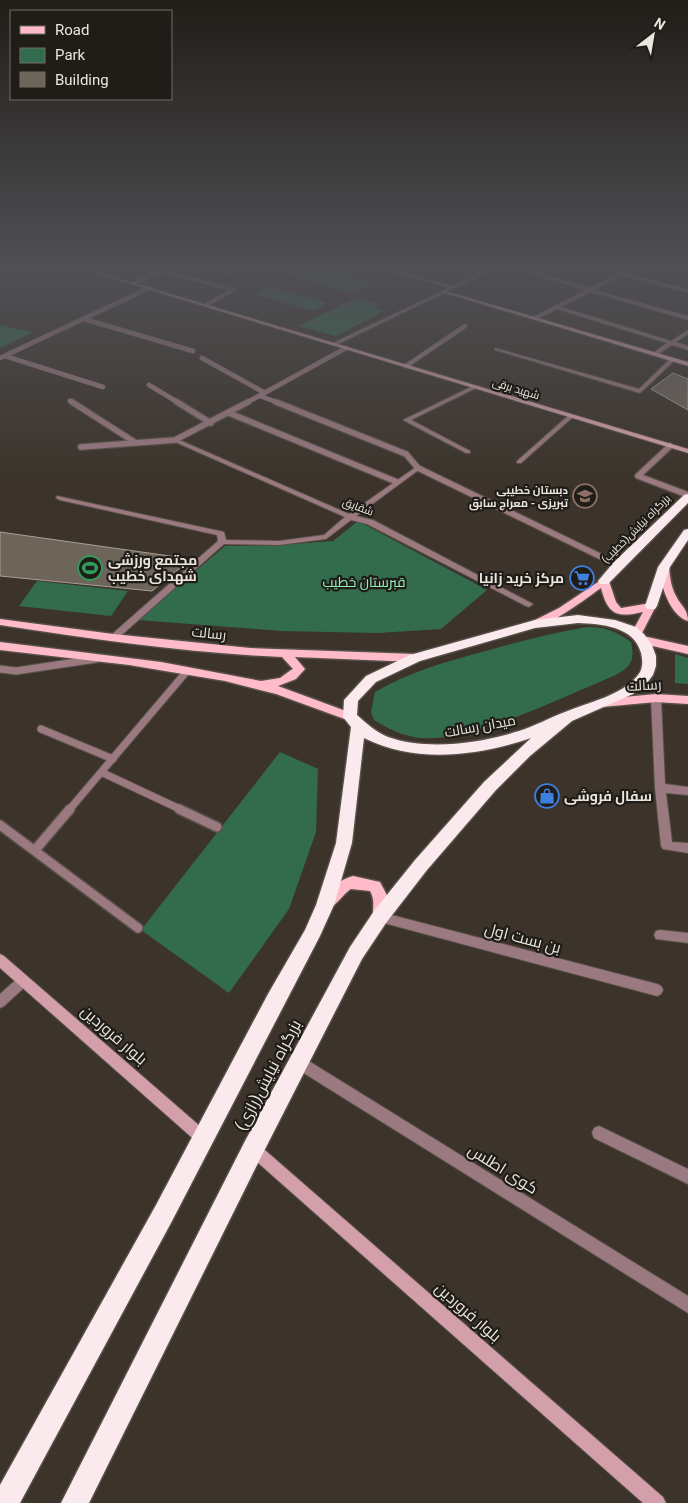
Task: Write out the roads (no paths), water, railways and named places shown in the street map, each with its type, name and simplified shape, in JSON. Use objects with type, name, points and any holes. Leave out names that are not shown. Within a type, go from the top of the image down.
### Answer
[{"type":"highway","name":"بزرگراه نیایش(خطیب)","points":[[604,581],[688,496]]},
{"type":"highway","points":[[651,606],[664,567],[688,532]]},
{"type":"highway","points":[[354,723],[351,700],[371,679],[415,658],[535,624],[578,619],[614,623],[640,637]]},
{"type":"highway","name":"میدان رسالت","points":[[354,723],[395,746],[447,750],[518,737],[602,703],[628,691],[642,681],[650,662],[649,651],[640,637]]},
{"type":"highway","name":"بزرگراه نیایش(رازی)","points":[[75,1503],[253,1149],[356,953],[380,917],[421,865],[490,786],[525,752],[568,716]]},
{"type":"highway","name":"بزرگراه نیایش(رازی)","points":[[5,1503],[203,1138],[275,1000],[311,936],[325,905],[344,843],[354,723]]},
{"type":"main road","name":"شهید برقی","points":[[315,338],[688,451]]},
{"type":"main road","points":[[602,338],[688,364]]},
{"type":"main road","points":[[664,567],[664,582],[672,600],[688,618]]},
{"type":"main road","points":[[535,624],[563,610],[604,581],[614,609],[626,613],[651,606]]},
{"type":"main road","points":[[651,606],[640,637],[688,650]]},
{"type":"main road","name":"رسالت","points":[[0,622],[113,638],[250,652],[415,658]]},
{"type":"main road","points":[[0,646],[187,671],[258,684],[328,708],[354,723]]},
{"type":"main road","points":[[258,684],[281,683],[294,676],[299,668],[285,653]]},
{"type":"main road","name":"رسالت","points":[[602,703],[656,698],[688,700]]},
{"type":"main road","points":[[325,905],[342,886],[357,880],[375,886],[382,899],[380,917]]},
{"type":"main road","name":"بلوار فروردین","points":[[0,960],[203,1138]]},
{"type":"main road","name":"بلوار فروردین","points":[[253,1149],[657,1503]]},
{"type":"street","points":[[334,344],[346,338]]},
{"type":"street","points":[[656,338],[688,348]]},
{"type":"street","points":[[655,354],[679,338]]},
{"type":"street","points":[[497,349],[640,391],[673,359]]},
{"type":"street","points":[[468,452],[406,420],[475,387]]},
{"type":"street","points":[[519,462],[571,416]]},
{"type":"street","name":"شقایق","points":[[175,440],[350,517],[370,522],[529,604]]},
{"type":"street","points":[[113,638],[222,542],[279,542],[326,537],[350,517],[418,468]]},
{"type":"street","points":[[60,498],[221,534],[222,542]]},
{"type":"street","points":[[656,698],[660,788],[667,846],[688,848]]},
{"type":"street","points":[[660,788],[688,791]]},
{"type":"street","name":"بن بست اول","points":[[380,917],[657,990]]},
{"type":"street","points":[[660,935],[688,938]]},
{"type":"street","points":[[0,1002],[23,981]]},
{"type":"street","name":"کوی اطلس","points":[[299,1062],[688,1305]]},
{"type":"street","points":[[599,1133],[688,1177]]},
{"type":"lane","points":[[2,357],[43,338]]},
{"type":"lane","points":[[151,338],[193,350]]},
{"type":"lane","points":[[406,366],[447,338]]},
{"type":"lane","points":[[80,447],[175,440],[229,414],[346,348]]},
{"type":"lane","points":[[2,357],[103,387]]},
{"type":"lane","points":[[202,358],[263,395],[406,454],[418,468],[618,565]]},
{"type":"lane","points":[[149,385],[211,423]]},
{"type":"lane","points":[[70,401],[134,442]]},
{"type":"lane","points":[[229,414],[397,482]]},
{"type":"lane","points":[[670,446],[638,476],[688,496]]},
{"type":"lane","points":[[0,669],[16,671],[96,659]]},
{"type":"lane","points":[[35,850],[103,773],[187,671]]},
{"type":"lane","points":[[41,729],[113,759]]},
{"type":"lane","points":[[103,773],[217,827]]},
{"type":"lane","points":[[0,825],[138,928]]},
{"type":"place","name":"دبستان خطیبی تبریزی - معراج سابق","points":[[585,496]]},
{"type":"place","name":"مجتمع ورزشی شهدای خطیب","points":[[90,568]]},
{"type":"place","name":"مرکز خرید زانیا","points":[[582,578]]},
{"type":"place","name":"سفال فروشی","points":[[547,796]]},
{"type":"park label","name":"قبرستان خطیب","points":[[364,582]]}]
